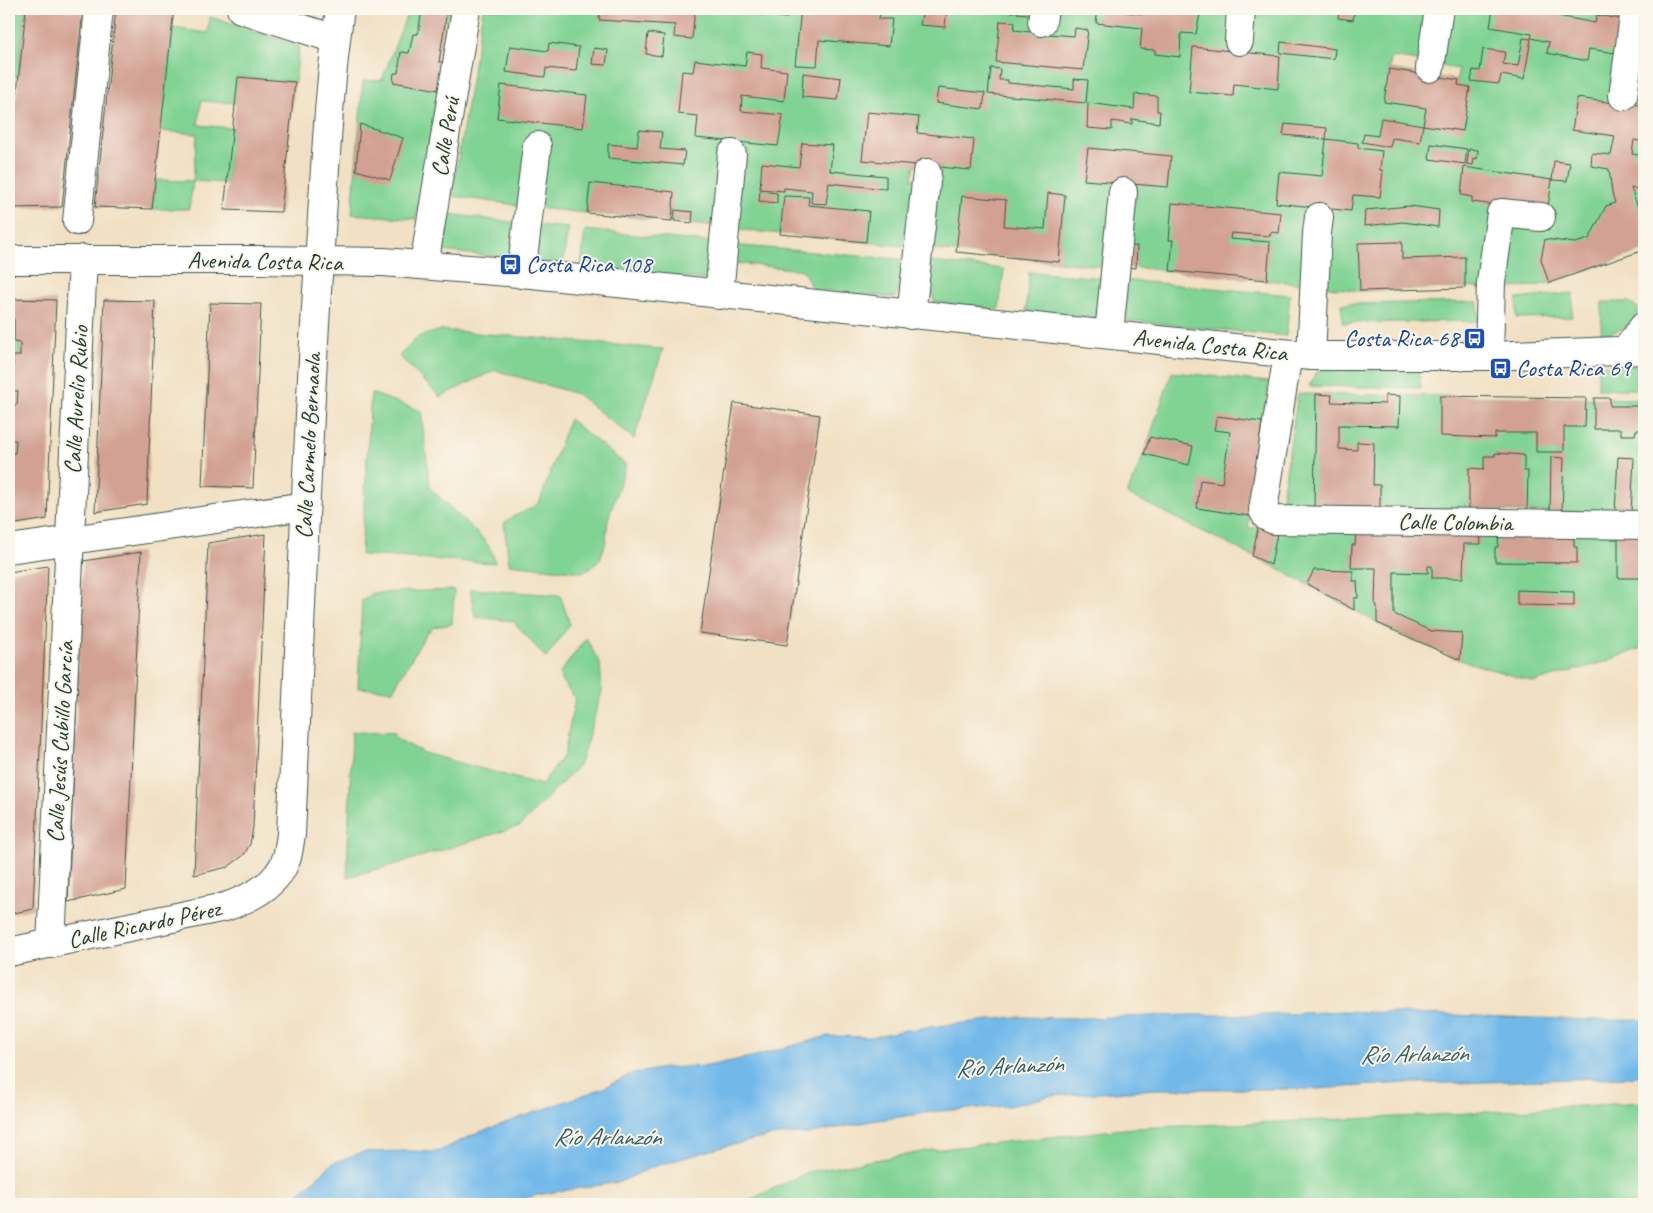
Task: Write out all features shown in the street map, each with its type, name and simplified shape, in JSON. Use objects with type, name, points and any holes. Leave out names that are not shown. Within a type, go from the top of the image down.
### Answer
[{"type":"street","points":[[77,221],[99,9]]},
{"type":"street","points":[[241,9],[336,39]]},
{"type":"street","name":"Calle Carmelo Bernaola","points":[[273,881],[286,858],[291,834],[315,313],[327,128],[340,9]]},
{"type":"street","name":"Calle Perú","points":[[424,265],[466,9]]},
{"type":"street","points":[[1238,41],[1241,9]]},
{"type":"street","points":[[1430,68],[1439,9]]},
{"type":"street","points":[[1623,96],[1635,9]]},
{"type":"street","points":[[521,274],[537,146]]},
{"type":"street","points":[[719,295],[732,154]]},
{"type":"street","points":[[911,315],[927,173]]},
{"type":"street","name":"Avenida Costa Rica","points":[[1109,334],[1123,192]]},
{"type":"street","points":[[1489,356],[1491,282],[1501,213],[1541,217]]},
{"type":"street","name":"Avenida Costa Rica","points":[[1300,355],[1319,217]]},
{"type":"street","name":"Avenida Costa Rica","points":[[9,260],[319,260],[424,265],[1300,355],[1489,356],[1635,350]]},
{"type":"street","name":"Calle Aurelio Rubio","points":[[70,540],[83,260]]},
{"type":"street","points":[[1635,350],[1644,326]]},
{"type":"street","name":"Calle Colombia","points":[[1300,355],[1266,492],[1264,510],[1267,517],[1274,520],[1644,525]]},
{"type":"street","points":[[9,549],[305,506]]},
{"type":"street","name":"Calle Jesús Cubillo García","points":[[51,944],[70,540]]},
{"type":"street","name":"Calle Ricardo Pérez","points":[[9,952],[226,908],[250,898],[273,881]]},
{"type":"green space","points":[[9,9],[26,9],[18,77],[9,76]]},
{"type":"green space","points":[[409,9],[453,9],[416,219],[352,214],[363,81],[382,80]]},
{"type":"green space","points":[[483,9],[1433,9],[1424,62],[1392,57],[1389,69],[1457,80],[1458,69],[1442,66],[1445,9],[1564,9],[1644,22],[1644,250],[1549,283],[1499,289],[1506,206],[1485,287],[1360,291],[1321,286],[1332,209],[1315,208],[1314,217],[1304,216],[1307,218],[1307,284],[1120,266],[1135,200],[1136,185],[1126,184],[1110,267],[926,249],[935,172],[942,172],[942,168],[915,165],[912,179],[920,180],[915,247],[732,229],[739,161],[748,162],[749,151],[728,149],[720,226],[537,208],[452,196]]},
{"type":"green space","points":[[210,17],[299,46],[295,82],[238,77],[235,103],[201,101],[198,125],[233,128],[227,183],[193,181],[197,134],[160,131],[172,28],[208,33]]},
{"type":"green space","points":[[9,100],[16,100],[13,127],[9,127]]},
{"type":"green space","points":[[155,180],[193,181],[189,209],[152,209]]},
{"type":"green space","points":[[449,214],[518,223],[510,258],[442,251]]},
{"type":"green space","points":[[537,225],[568,228],[563,264],[538,262]]},
{"type":"green space","points":[[585,230],[717,243],[707,280],[581,266]]},
{"type":"green space","points":[[731,245],[907,260],[895,298],[812,289],[803,270],[734,263]]},
{"type":"green space","points":[[928,262],[1004,269],[999,309],[934,302]]},
{"type":"green space","points":[[1029,272],[1106,278],[1097,318],[1026,311]]},
{"type":"green space","points":[[1122,280],[1290,295],[1286,336],[1123,320]]},
{"type":"green space","points":[[1573,293],[1572,317],[1516,318],[1517,299]]},
{"type":"green space","points":[[1478,302],[1478,321],[1342,323],[1342,304]]},
{"type":"green space","points":[[1602,302],[1629,302],[1638,308],[1637,314],[1634,320],[1625,327],[1601,334]]},
{"type":"green space","points":[[9,319],[14,319],[14,342],[20,343],[20,356],[13,356],[13,366],[9,366]]},
{"type":"green space","points":[[441,330],[663,349],[634,439],[577,394],[495,370],[440,397],[399,356],[418,337]]},
{"type":"green space","points":[[1598,365],[1644,366],[1644,389],[1598,389]]},
{"type":"green space","points":[[1318,370],[1418,370],[1421,388],[1309,386]]},
{"type":"green space","points":[[1172,372],[1269,382],[1248,528],[1644,534],[1644,647],[1607,661],[1534,682],[1460,660],[1391,630],[1271,565],[1127,494],[1144,454]]},
{"type":"green space","points":[[9,383],[12,383],[12,391],[18,391],[17,405],[11,405],[10,415],[9,415]]},
{"type":"green space","points":[[371,393],[421,411],[430,488],[485,541],[492,552],[495,563],[361,555]]},
{"type":"green space","points":[[1298,394],[1644,399],[1644,513],[1291,509],[1281,504]]},
{"type":"green space","points":[[569,419],[626,465],[608,519],[606,541],[600,560],[582,572],[509,564],[504,523],[532,508],[540,501]]},
{"type":"green space","points":[[470,589],[560,595],[570,624],[546,658],[513,621],[475,617]]},
{"type":"green space","points":[[454,590],[452,624],[434,627],[426,634],[393,690],[358,688],[362,600],[372,593]]},
{"type":"green space","points":[[586,638],[600,664],[602,691],[580,764],[520,826],[400,863],[347,877],[352,732],[395,733],[397,739],[424,753],[541,785],[564,755],[575,698],[561,680],[560,673]]},
{"type":"green space","points":[[1644,1102],[1644,1204],[741,1204],[808,1172],[932,1150],[1133,1128],[1420,1116]]},
{"type":"water","name":"Río Arlanzón","points":[[1342,1011],[1588,1020],[1644,1020],[1644,1075],[1457,1083],[1405,1083],[1316,1089],[1158,1089],[1050,1096],[1009,1106],[940,1111],[871,1121],[808,1134],[777,1135],[726,1146],[652,1167],[620,1182],[542,1194],[499,1204],[288,1204],[333,1163],[363,1152],[437,1152],[477,1133],[603,1088],[632,1074],[664,1068],[708,1066],[755,1056],[828,1036],[871,1037],[906,1030],[1015,1017],[1082,1018],[1266,1015]]},
{"type":"building","points":[[26,9],[83,9],[62,207],[9,208],[9,166]]},
{"type":"building","points":[[116,9],[174,9],[152,209],[95,207]]},
{"type":"building","points":[[422,9],[447,10],[439,62],[444,62],[439,90],[393,82],[394,73],[398,73],[401,52],[409,53],[413,34],[418,34]]},
{"type":"building","points":[[600,9],[695,9],[692,39],[674,37],[675,25],[599,20]]},
{"type":"building","points":[[753,9],[788,9],[787,18],[753,14]]},
{"type":"building","points":[[801,9],[880,12],[879,19],[892,19],[889,46],[819,40],[817,66],[795,65]]},
{"type":"building","points":[[923,9],[947,9],[945,27],[920,25]]},
{"type":"building","points":[[1014,9],[1014,12],[988,10]]},
{"type":"building","points":[[1017,9],[1038,9],[1037,15],[1017,13]]},
{"type":"building","points":[[1098,9],[1120,9],[1119,11],[1143,14],[1144,9],[1184,11],[1185,9],[1201,9],[1196,34],[1181,33],[1180,57],[1155,54],[1155,50],[1140,49],[1142,28],[1096,23]]},
{"type":"building","points":[[1493,9],[1559,9],[1558,16],[1595,23],[1597,15],[1627,20],[1622,54],[1589,49],[1587,61],[1547,53],[1549,42],[1531,38],[1532,34],[1490,27]]},
{"type":"building","points":[[1339,10],[1354,12],[1353,20],[1338,18]]},
{"type":"building","points":[[1000,21],[1015,22],[1014,30],[1048,34],[1074,36],[1075,28],[1088,30],[1083,70],[996,62]]},
{"type":"building","points":[[648,33],[664,35],[662,56],[646,54]]},
{"type":"building","points":[[1523,38],[1531,39],[1524,79],[1501,75],[1499,84],[1471,81],[1473,70],[1480,71],[1483,49],[1505,52],[1503,64],[1518,66]]},
{"type":"building","points":[[1281,42],[1335,49],[1334,59],[1280,53]]},
{"type":"building","points":[[549,43],[579,47],[576,71],[546,68],[545,77],[506,72],[510,46],[548,51]]},
{"type":"building","points":[[1193,47],[1280,56],[1278,89],[1234,84],[1233,96],[1189,92]]},
{"type":"building","points":[[594,48],[608,50],[606,65],[592,64]]},
{"type":"building","points":[[747,52],[762,54],[761,68],[787,71],[784,101],[742,96],[741,111],[783,115],[778,146],[696,138],[698,116],[678,114],[682,71],[693,72],[695,60],[745,66]]},
{"type":"building","points":[[991,68],[1000,69],[999,80],[1008,80],[1008,83],[1074,89],[1074,79],[1088,80],[1086,103],[988,94]]},
{"type":"building","points":[[1389,69],[1459,80],[1458,85],[1470,87],[1463,131],[1423,125],[1426,108],[1384,102]]},
{"type":"building","points":[[803,73],[841,78],[838,100],[802,97]]},
{"type":"building","points":[[238,77],[295,82],[281,212],[224,210]]},
{"type":"building","points":[[501,85],[587,95],[583,128],[497,118]]},
{"type":"building","points":[[938,88],[985,93],[983,109],[936,103]]},
{"type":"building","points":[[1135,94],[1157,96],[1157,111],[1160,111],[1159,123],[1132,119],[1132,124],[1112,121],[1112,130],[1087,128],[1088,103],[1134,109]]},
{"type":"building","points":[[1577,98],[1644,106],[1644,142],[1634,140],[1632,154],[1644,156],[1644,189],[1631,188],[1638,208],[1644,206],[1644,250],[1549,283],[1541,259],[1545,239],[1575,243],[1589,239],[1606,206],[1615,203],[1609,169],[1591,166],[1592,153],[1611,155],[1615,136],[1572,130]]},
{"type":"building","points":[[867,112],[919,117],[917,133],[974,139],[971,170],[862,160]]},
{"type":"building","points":[[1381,118],[1423,125],[1420,142],[1392,138],[1390,147],[1362,142],[1364,134],[1378,136]]},
{"type":"building","points":[[360,124],[403,138],[390,180],[356,170]]},
{"type":"building","points":[[1285,124],[1327,128],[1326,139],[1283,135]]},
{"type":"building","points":[[639,130],[662,132],[660,149],[685,151],[683,165],[608,158],[608,144],[637,147]]},
{"type":"building","points":[[1326,139],[1358,143],[1358,148],[1382,151],[1380,170],[1383,171],[1380,197],[1353,195],[1351,211],[1276,203],[1279,172],[1322,176]]},
{"type":"building","points":[[802,143],[833,145],[830,171],[886,176],[886,189],[829,183],[826,204],[811,203],[812,191],[784,188],[784,191],[760,189],[762,163],[799,167]]},
{"type":"building","points":[[1431,144],[1467,149],[1465,164],[1429,159]]},
{"type":"building","points":[[1088,148],[1171,156],[1168,187],[1084,180]]},
{"type":"building","points":[[1469,149],[1478,150],[1477,159],[1474,158],[1473,165],[1467,164]]},
{"type":"building","points":[[1554,161],[1570,163],[1567,181],[1552,180]]},
{"type":"building","points":[[1464,167],[1552,180],[1548,207],[1505,206],[1472,202],[1472,197],[1461,195]]},
{"type":"building","points":[[590,183],[674,192],[672,221],[587,213]]},
{"type":"building","points":[[760,191],[777,193],[777,203],[759,201]]},
{"type":"building","points":[[1048,193],[1065,195],[1059,262],[956,252],[962,196],[1006,200],[1004,226],[1045,229]]},
{"type":"building","points":[[784,196],[809,197],[808,205],[869,211],[866,242],[780,234]]},
{"type":"building","points":[[1172,203],[1281,213],[1279,233],[1271,232],[1270,236],[1231,233],[1230,239],[1270,242],[1267,280],[1170,271],[1173,240],[1169,240]]},
{"type":"building","points":[[1410,206],[1439,210],[1438,227],[1403,222],[1364,226],[1365,210]]},
{"type":"building","points":[[675,210],[693,212],[692,223],[674,221]]},
{"type":"building","points":[[1402,242],[1402,259],[1465,257],[1465,288],[1360,291],[1358,243]]},
{"type":"building","points":[[1137,246],[1136,268],[1120,266],[1122,247]]},
{"type":"building","points":[[9,299],[56,300],[47,519],[10,525],[9,453],[15,453],[16,440],[9,440],[9,415],[11,405],[17,405],[18,391],[12,391],[12,383],[9,383],[9,366],[13,366],[13,356],[20,356],[20,343],[14,342],[14,319],[9,319]]},
{"type":"building","points":[[104,300],[155,301],[147,504],[95,512]]},
{"type":"building","points":[[210,303],[261,304],[253,488],[202,486]]},
{"type":"building","points":[[1316,394],[1332,395],[1331,402],[1385,404],[1385,395],[1400,396],[1399,426],[1339,425],[1339,449],[1357,450],[1357,442],[1374,443],[1373,485],[1380,485],[1380,510],[1314,509]]},
{"type":"building","points":[[1440,396],[1586,398],[1585,427],[1564,427],[1564,452],[1536,452],[1536,433],[1495,433],[1495,438],[1440,436]]},
{"type":"building","points":[[1594,398],[1610,398],[1610,406],[1644,406],[1644,430],[1636,430],[1635,435],[1621,435],[1621,429],[1594,429]]},
{"type":"building","points":[[734,403],[820,415],[787,645],[700,633]]},
{"type":"building","points":[[1217,416],[1262,422],[1249,516],[1197,508],[1200,480],[1222,483],[1230,432],[1214,430]]},
{"type":"building","points":[[1150,437],[1193,446],[1189,465],[1144,454]]},
{"type":"building","points":[[1495,453],[1524,455],[1524,471],[1528,471],[1527,511],[1469,510],[1469,468],[1484,469],[1484,456],[1495,456]]},
{"type":"building","points":[[1551,457],[1564,458],[1562,512],[1550,512]]},
{"type":"building","points":[[1618,457],[1634,458],[1631,513],[1615,513]]},
{"type":"building","points":[[1258,528],[1278,528],[1271,565],[1252,556]]},
{"type":"building","points":[[1356,529],[1480,531],[1481,544],[1464,544],[1463,578],[1432,578],[1432,566],[1428,566],[1428,573],[1394,572],[1394,614],[1431,631],[1462,633],[1460,660],[1377,623],[1377,605],[1375,605],[1376,568],[1351,568],[1352,545],[1355,545]]},
{"type":"building","points":[[1499,532],[1574,533],[1574,547],[1577,547],[1577,563],[1495,562],[1495,547],[1498,547]]},
{"type":"building","points":[[266,534],[253,827],[250,844],[244,855],[228,867],[194,875],[208,543]]},
{"type":"building","points":[[1618,534],[1644,534],[1644,578],[1618,578]]},
{"type":"building","points":[[141,552],[126,889],[68,902],[83,561]]},
{"type":"building","points":[[48,566],[33,909],[9,914],[9,572]]},
{"type":"building","points":[[1314,570],[1353,571],[1353,581],[1357,581],[1358,598],[1354,598],[1354,610],[1307,584]]},
{"type":"building","points":[[1517,590],[1574,592],[1574,606],[1517,605]]},
{"type":"place","name":"Costa Rica 108","points":[[510,264]]},
{"type":"place","name":"Costa Rica 68","points":[[1475,338]]},
{"type":"place","name":"Costa Rica 69","points":[[1500,368]]}]
